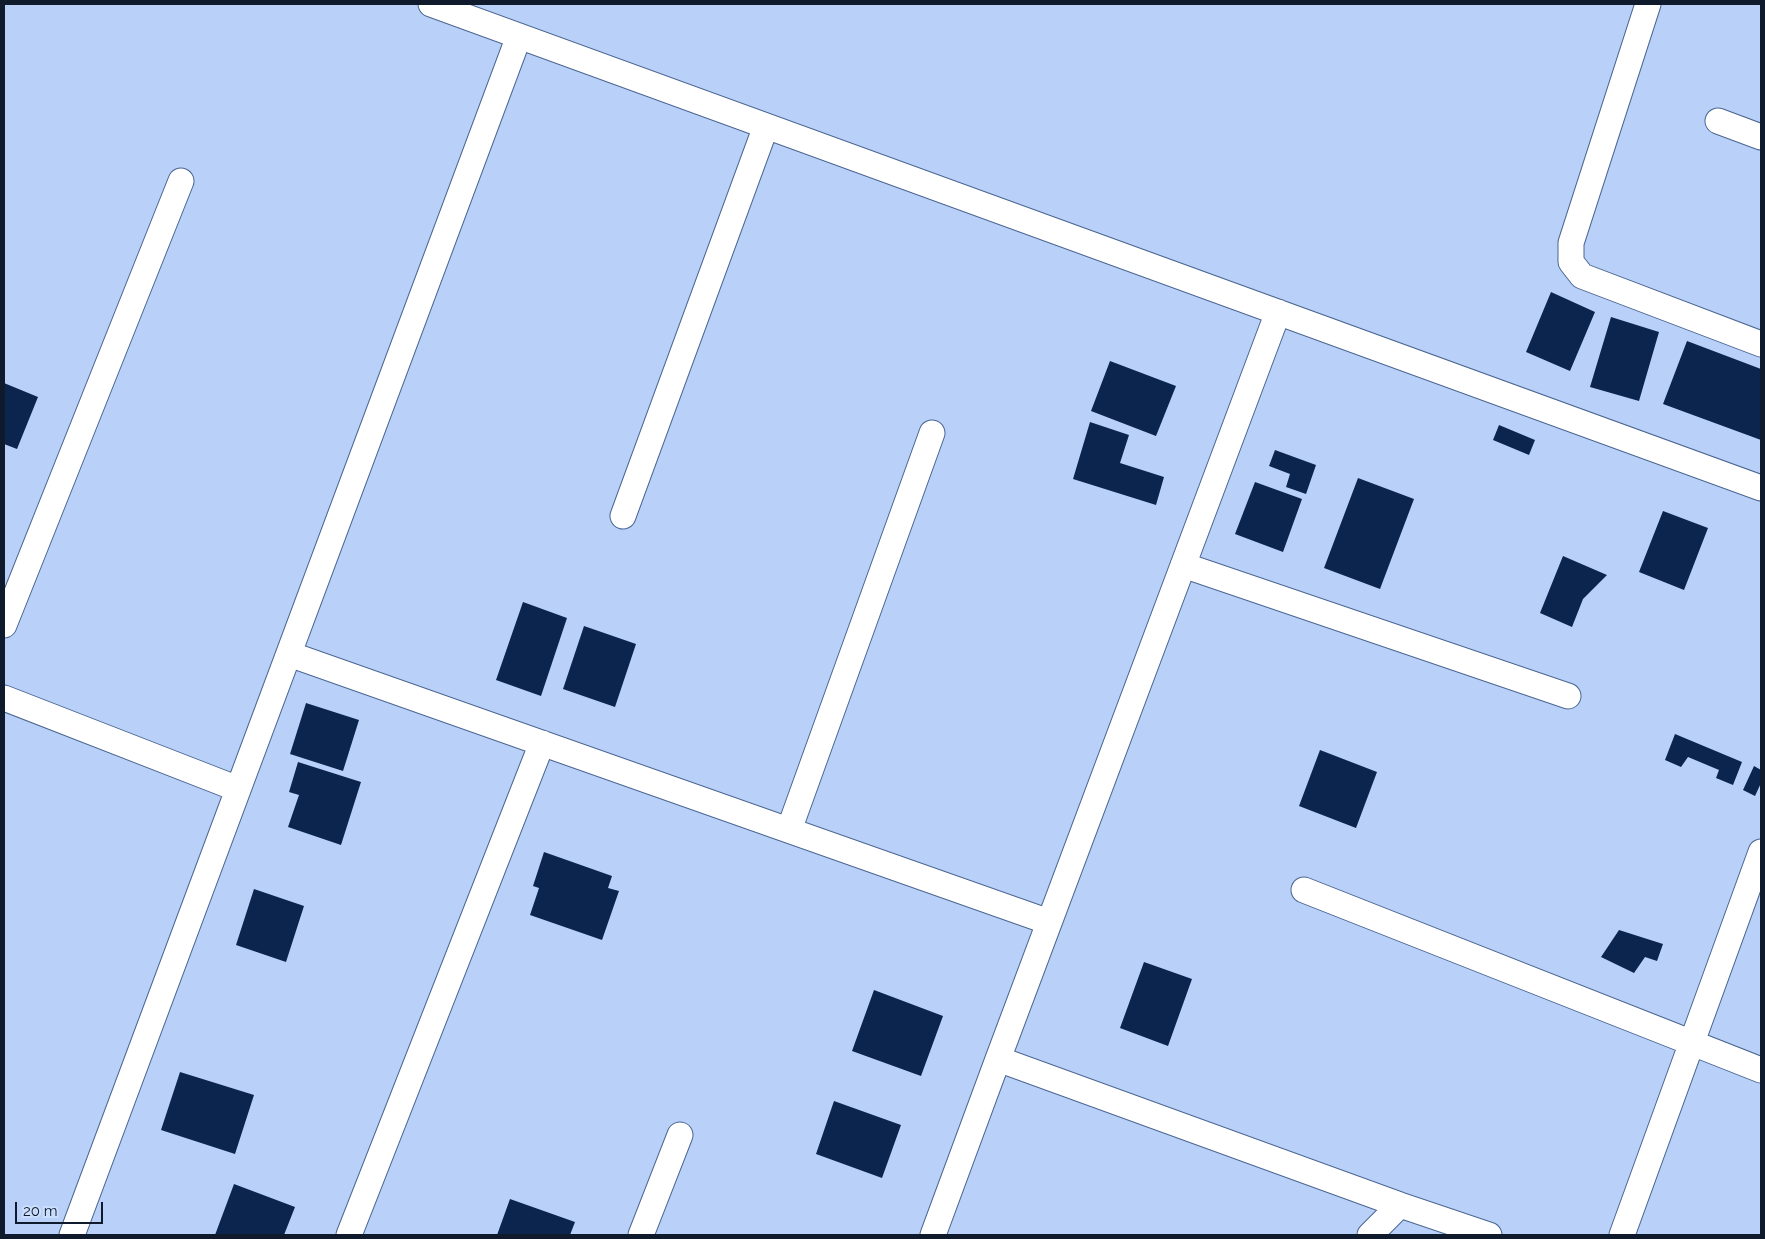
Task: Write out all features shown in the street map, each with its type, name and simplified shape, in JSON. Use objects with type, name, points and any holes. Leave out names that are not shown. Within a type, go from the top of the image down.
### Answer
[{"type":"street","points":[[431,4],[1761,488]]},
{"type":"street","points":[[1648,4],[1571,243],[1572,262],[1582,276],[1761,344]]},
{"type":"street","points":[[72,1235],[519,36]]},
{"type":"street","points":[[1718,121],[1761,137]]},
{"type":"street","points":[[623,516],[766,126]]},
{"type":"street","points":[[4,625],[181,181]]},
{"type":"street","points":[[934,1235],[1049,922],[1278,312]]},
{"type":"street","points":[[788,830],[932,433]]},
{"type":"street","points":[[1183,565],[1568,696]]},
{"type":"street","points":[[289,654],[1049,922]]},
{"type":"street","points":[[4,698],[238,789]]},
{"type":"street","points":[[349,1235],[542,743]]},
{"type":"street","points":[[1622,1235],[1761,852]]},
{"type":"street","points":[[1304,890],[1761,1070]]},
{"type":"street","points":[[998,1059],[1489,1235]]},
{"type":"street","points":[[641,1235],[680,1135]]},
{"type":"street","points":[[1370,1235],[1400,1204]]},
{"type":"building","points":[[1551,292],[1595,312],[1570,371],[1526,352]]},
{"type":"building","points":[[1611,317],[1659,332],[1639,401],[1590,387]]},
{"type":"building","points":[[1687,341],[1761,369],[1761,440],[1663,404]]},
{"type":"building","points":[[1110,361],[1176,386],[1156,436],[1091,411]]},
{"type":"building","points":[[4,383],[38,397],[17,449],[4,444]]},
{"type":"building","points":[[1090,422],[1129,435],[1120,463],[1164,477],[1156,505],[1073,479]]},
{"type":"building","points":[[1499,425],[1535,440],[1529,455],[1493,440]]},
{"type":"building","points":[[1275,450],[1316,465],[1306,494],[1286,487],[1290,474],[1269,466]]},
{"type":"building","points":[[1358,478],[1414,499],[1380,589],[1324,568]]},
{"type":"building","points":[[1255,482],[1302,499],[1283,552],[1235,534]]},
{"type":"building","points":[[1663,511],[1708,528],[1684,590],[1639,572]]},
{"type":"building","points":[[1563,556],[1607,575],[1583,599],[1572,627],[1540,613]]},
{"type":"building","points":[[523,602],[567,618],[541,696],[496,680]]},
{"type":"building","points":[[584,626],[636,644],[615,707],[563,689]]},
{"type":"building","points":[[306,703],[359,720],[343,771],[290,754]]},
{"type":"building","points":[[1675,734],[1742,762],[1733,785],[1716,778],[1719,770],[1688,757],[1681,767],[1665,760]]},
{"type":"building","points":[[1320,750],[1377,772],[1356,828],[1299,806]]},
{"type":"building","points":[[298,762],[361,782],[341,845],[288,827],[299,795],[289,792]]},
{"type":"building","points":[[1754,766],[1761,770],[1761,783],[1755,796],[1743,790]]},
{"type":"building","points":[[544,852],[612,876],[608,888],[619,891],[602,940],[530,915],[539,888],[533,886]]},
{"type":"building","points":[[254,889],[304,906],[286,962],[236,945]]},
{"type":"building","points":[[1619,930],[1663,944],[1657,961],[1645,957],[1634,973],[1601,957]]},
{"type":"building","points":[[1144,962],[1192,979],[1168,1046],[1120,1028]]},
{"type":"building","points":[[874,990],[943,1016],[921,1076],[852,1051]]},
{"type":"building","points":[[180,1072],[254,1095],[235,1154],[161,1130]]},
{"type":"building","points":[[834,1101],[901,1125],[882,1178],[816,1154]]},
{"type":"building","points":[[234,1184],[295,1207],[284,1235],[215,1235]]},
{"type":"building","points":[[510,1199],[575,1222],[570,1235],[497,1235]]}]
